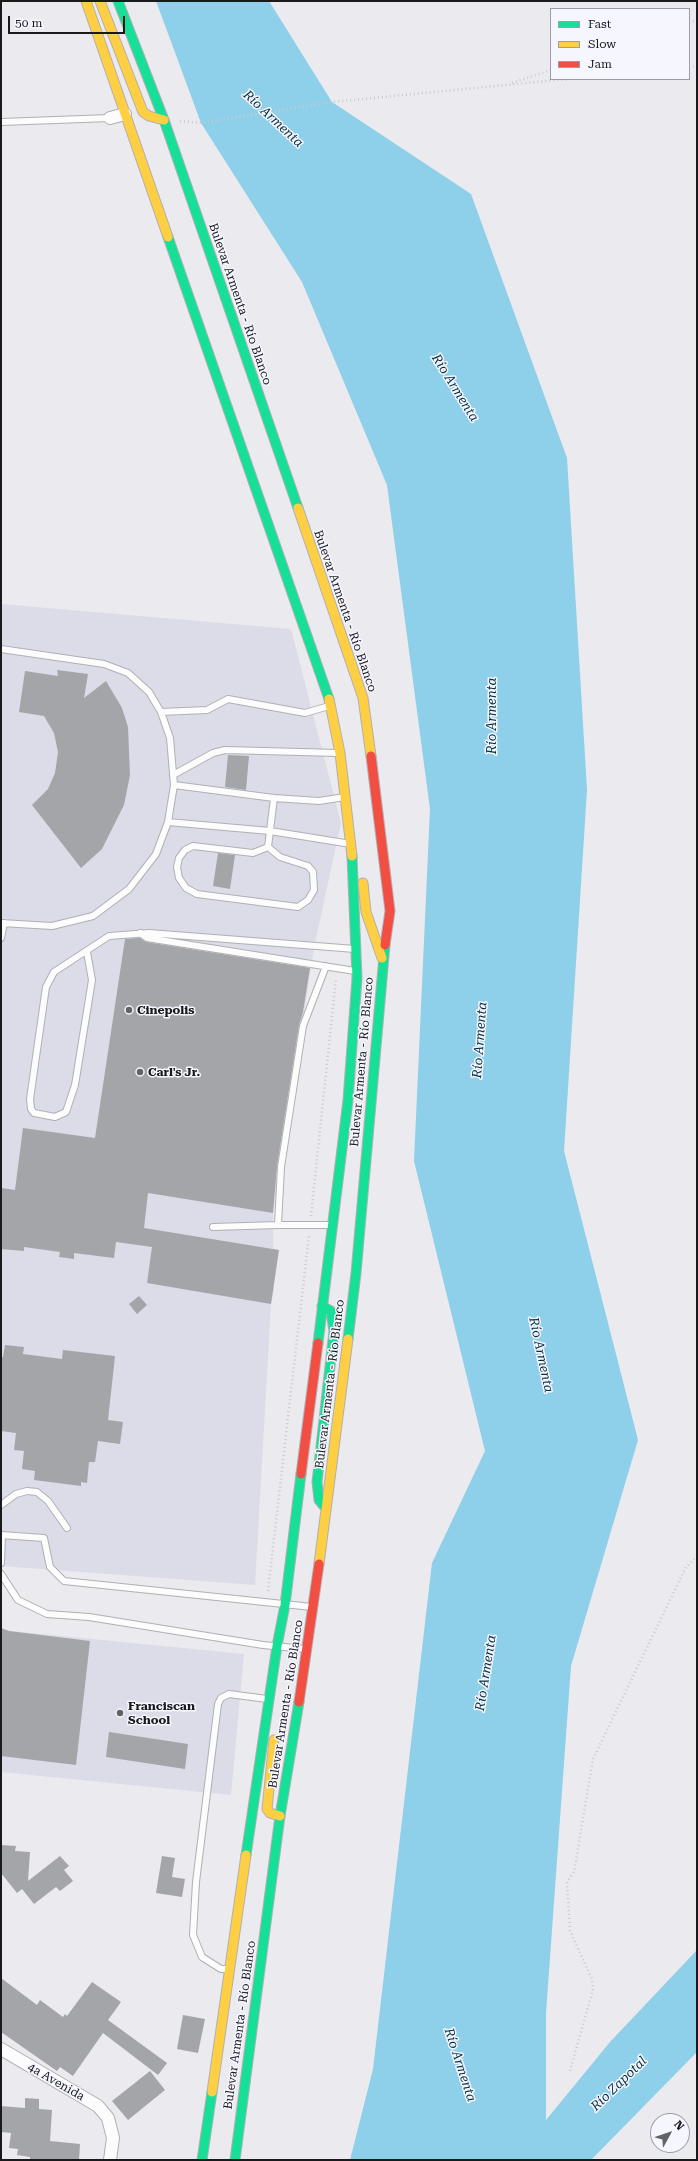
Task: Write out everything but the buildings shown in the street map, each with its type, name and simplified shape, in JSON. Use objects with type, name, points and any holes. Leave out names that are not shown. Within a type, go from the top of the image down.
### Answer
[{"type":"main road","name":"Bulevar Armenta - Río Blanco","points":[[86,1],[331,705],[340,753],[352,844],[356,971],[348,1100],[285,1605],[269,1699],[202,2160]]},
{"type":"main road","points":[[100,1],[143,112],[149,116],[164,120]]},
{"type":"main road","name":"Bulevar Armenta - Río Blanco","points":[[118,1],[164,120],[363,698],[377,794],[390,911],[383,960],[356,1273],[314,1607],[280,1816],[235,2160]]},
{"type":"main road","points":[[343,775],[352,785],[366,912],[383,960]]},
{"type":"main road","points":[[322,1306],[331,1310],[334,1331],[317,1482],[319,1500],[326,1508]]},
{"type":"main road","points":[[269,1699],[274,1702],[277,1715]]},
{"type":"main road","points":[[276,1730],[267,1809],[270,1813],[280,1816]]},
{"type":"street","points":[[110,118],[125,114]]},
{"type":"street","name":"4a Avenida","points":[[1,2049],[98,2106],[108,2118],[113,2138],[110,2160]]},
{"type":"lane","points":[[1,122],[110,118]]},
{"type":"lane","points":[[1,649],[104,664],[128,673],[149,692],[162,712],[170,738],[174,785],[168,822],[156,854],[129,889],[93,916],[52,926],[3,923],[1,938]]},
{"type":"lane","points":[[162,712],[207,710],[228,698],[305,712],[331,705]]},
{"type":"lane","points":[[173,775],[213,753],[225,750],[340,753]]},
{"type":"lane","points":[[174,785],[274,798],[319,801],[346,797]]},
{"type":"lane","points":[[268,847],[274,798]]},
{"type":"lane","points":[[168,822],[270,831],[352,844]]},
{"type":"lane","points":[[193,846],[253,853],[268,847],[280,857],[308,866],[313,872],[314,890],[308,900],[298,907],[197,894],[186,888],[179,878],[177,867],[179,858],[185,850],[193,846]]},
{"type":"lane","points":[[87,952],[92,980],[75,1085],[66,1112],[55,1117],[34,1113],[31,1109],[30,1099],[46,987],[54,972],[71,960],[87,952],[109,936],[138,933],[355,949]]},
{"type":"lane","points":[[138,933],[147,938],[356,971]]},
{"type":"lane","points":[[278,1224],[281,1166],[303,1026],[326,966]]},
{"type":"lane","points":[[212,1227],[278,1224],[332,1225]]},
{"type":"lane","points":[[1,1505],[16,1494],[27,1491],[37,1492],[48,1501],[66,1528]]},
{"type":"lane","points":[[1,1562],[2,1535],[44,1538],[50,1567],[64,1581],[314,1607]]},
{"type":"lane","points":[[1,1574],[18,1600],[47,1614],[89,1617],[277,1646],[308,1649]]},
{"type":"lane","points":[[230,1969],[221,1969],[202,1957],[193,1935],[197,1875],[218,1704],[221,1698],[229,1694],[269,1699]]},
{"type":"path","points":[[506,85],[550,70]]},
{"type":"path","points":[[201,123],[332,102],[557,80]]},
{"type":"path","points":[[266,1603],[310,1225],[337,968]]},
{"type":"path","points":[[570,2071],[593,1989],[592,1979],[570,1931],[567,1882],[574,1872],[593,1759],[686,1567],[697,1556]]},
{"type":"shaded area","points":[[1,604],[291,629],[341,823],[314,948],[273,1213],[274,1290],[271,1304],[255,1585],[1,1566]]},
{"type":"shaded area","name":"Franciscan School","points":[[1,1630],[244,1654],[231,1795],[1,1772]]},
{"type":"water","points":[[156,1],[269,1],[332,102],[471,194],[567,458],[587,790],[564,1151],[638,1440],[571,1666],[546,2013],[546,2120],[610,2042],[697,1950],[697,2052],[591,2160],[350,2160],[373,2069],[432,1563],[485,1451],[414,1161],[430,809],[387,485],[302,282],[201,123]]},
{"type":"traffic: fast","points":[[118,1],[164,120],[298,508]]},
{"type":"traffic: fast","points":[[168,237],[329,699]]},
{"type":"traffic: fast","points":[[318,1343],[348,1100],[357,978],[352,856]]},
{"type":"traffic: fast","points":[[348,1339],[356,1273],[385,945]]},
{"type":"traffic: fast","points":[[322,1306],[331,1311],[334,1331],[317,1482],[319,1500],[323,1505]]},
{"type":"traffic: fast","points":[[246,1855],[277,1646],[285,1605],[301,1474]]},
{"type":"traffic: fast","points":[[235,2160],[280,1816],[299,1702]]},
{"type":"traffic: fast","points":[[202,2160],[212,2092]]},
{"type":"traffic: slow","points":[[86,1],[168,237]]},
{"type":"traffic: slow","points":[[100,1],[143,112],[149,116],[164,120]]},
{"type":"traffic: slow","points":[[298,508],[363,698],[371,756]]},
{"type":"traffic: slow","points":[[329,699],[340,753],[352,856]]},
{"type":"traffic: slow","points":[[363,883],[366,912],[382,958]]},
{"type":"traffic: slow","points":[[319,1564],[348,1339]]},
{"type":"traffic: slow","points":[[274,1740],[267,1809],[270,1813],[280,1816]]},
{"type":"traffic: slow","points":[[212,2092],[246,1855]]},
{"type":"traffic: jam","points":[[371,756],[390,911],[385,945]]},
{"type":"traffic: jam","points":[[301,1474],[318,1343]]},
{"type":"traffic: jam","points":[[299,1702],[319,1564]]},
{"type":"place","name":"Cinepolis","points":[[129,1010]]},
{"type":"place","name":"Carl's Jr.","points":[[140,1072]]},
{"type":"place","name":"Franciscan School","points":[[120,1713]]},
{"type":"water label","name":"Río Armenta","points":[[273,119]]},
{"type":"water label","name":"Río Armenta","points":[[455,388]]},
{"type":"water label","name":"Río Armenta","points":[[492,716]]},
{"type":"water label","name":"Río Armenta","points":[[480,1040]]},
{"type":"water label","name":"Río Armenta","points":[[541,1355]]},
{"type":"water label","name":"Río Armenta","points":[[486,1673]]},
{"type":"water label","name":"Río Armenta","points":[[460,2065]]},
{"type":"water label","name":"Río Zapotal","points":[[619,2084]]}]
